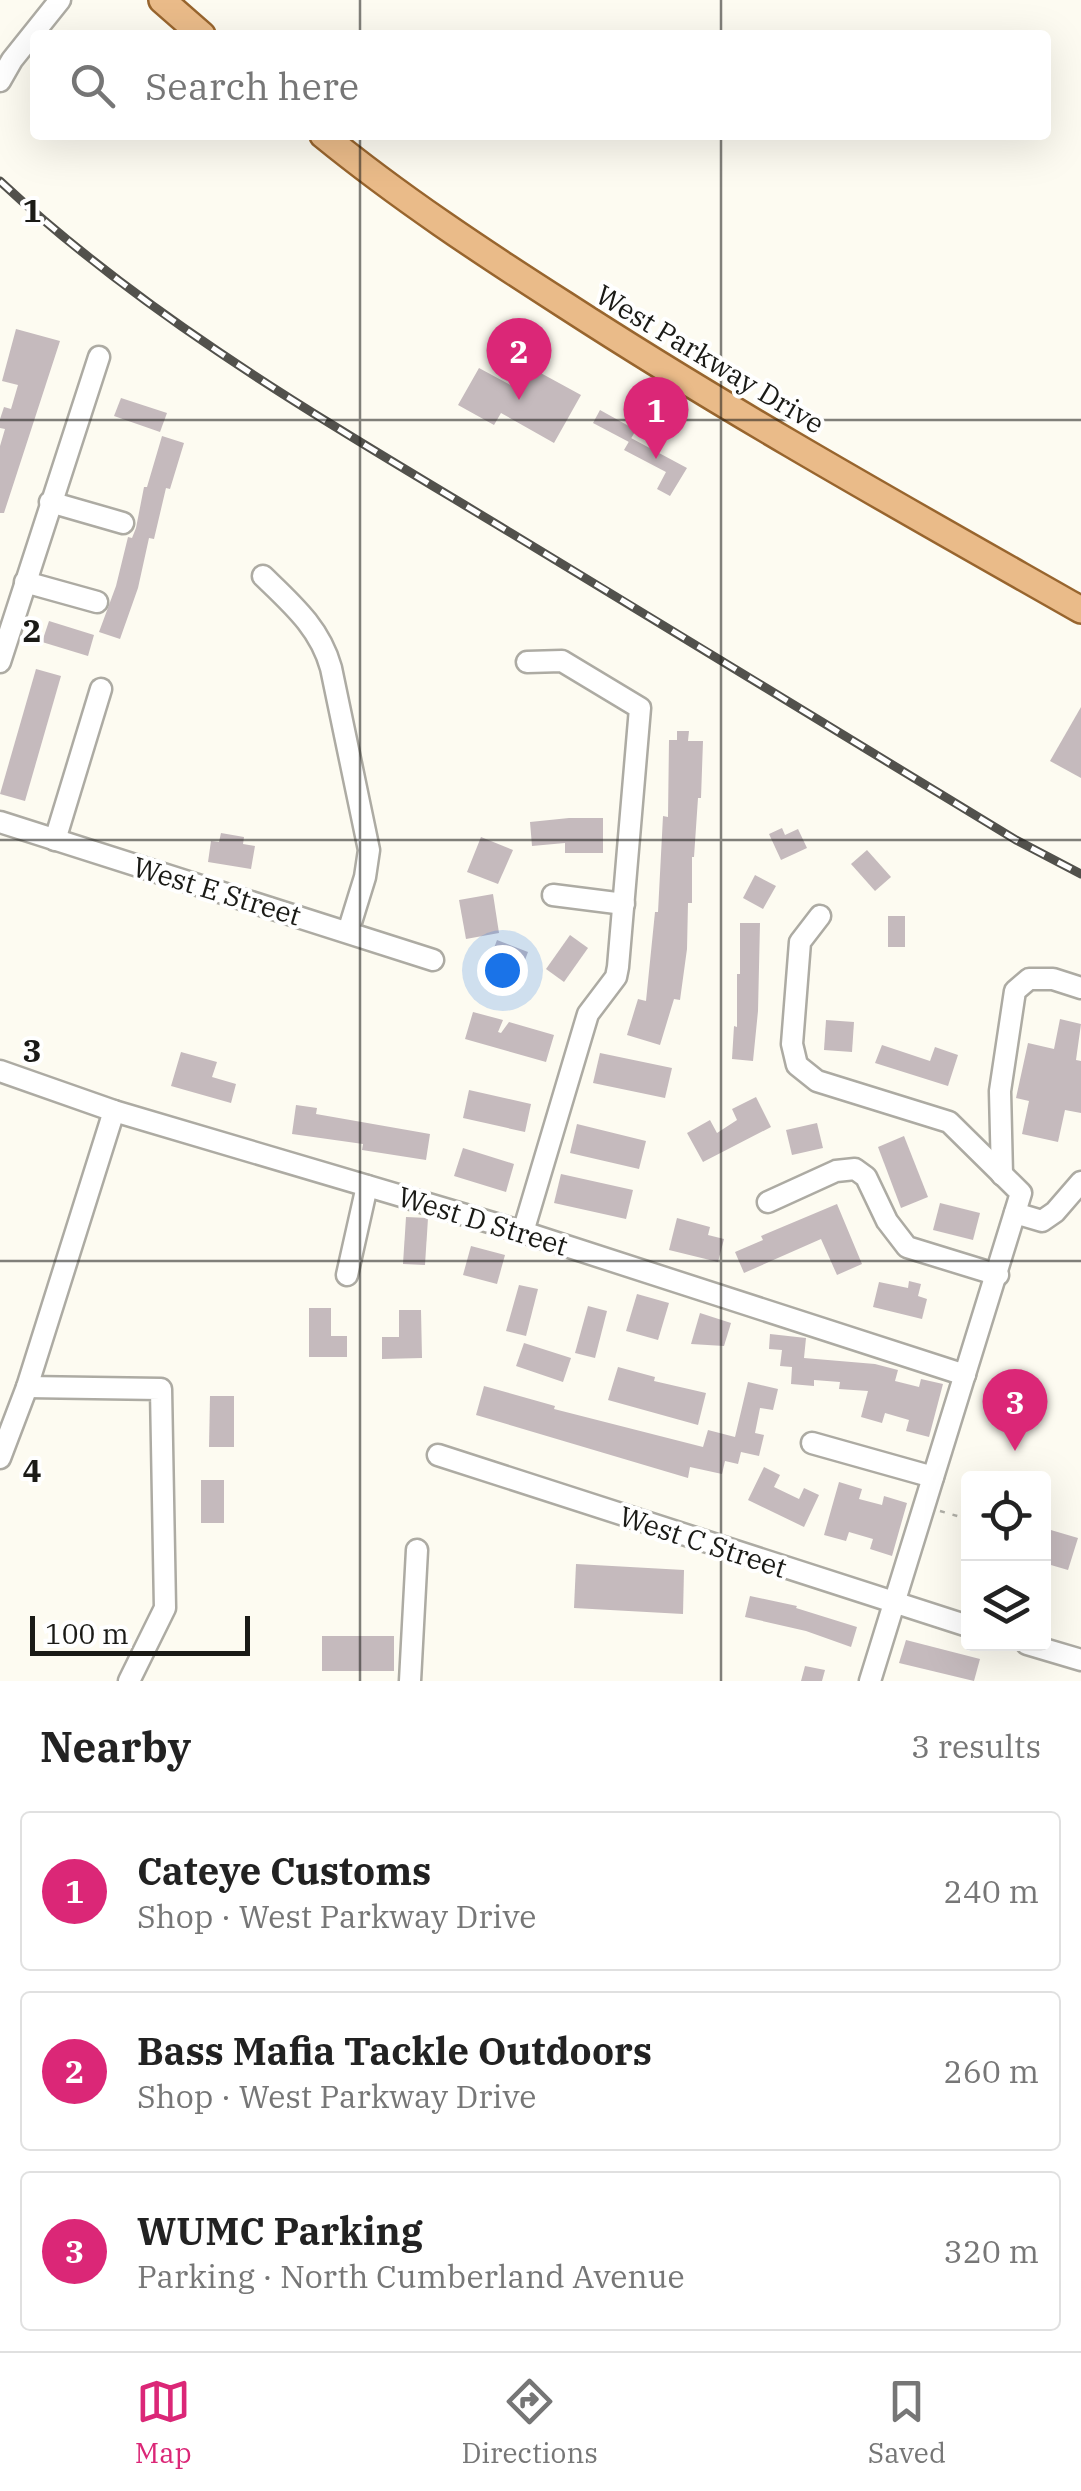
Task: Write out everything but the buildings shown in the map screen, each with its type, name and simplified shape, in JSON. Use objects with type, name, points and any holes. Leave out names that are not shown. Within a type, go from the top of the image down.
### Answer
[{"type":"main road","points":[[162,0],[196,30]]},
{"type":"main road","name":"West Parkway Drive","points":[[329,140],[492,259],[671,374],[1081,610]]},
{"type":"street","points":[[36,30],[60,0]]},
{"type":"street","points":[[0,81],[30,38]]},
{"type":"street","points":[[0,662],[99,357]]},
{"type":"street","points":[[50,502],[123,523]]},
{"type":"street","points":[[263,576],[308,620],[322,642],[331,668],[369,850],[348,932]]},
{"type":"street","points":[[26,582],[97,602]]},
{"type":"street","points":[[523,1232],[588,1014],[616,977],[640,708],[562,661],[527,662]]},
{"type":"street","points":[[55,840],[101,689]]},
{"type":"street","name":"West E Street","points":[[0,822],[433,960]]},
{"type":"street","points":[[553,895],[624,904]]},
{"type":"street","points":[[820,916],[800,942],[792,1044],[798,1065],[817,1081],[949,1122],[1002,1175],[1018,1203],[1042,1222],[1056,1212],[1081,1182]]},
{"type":"street","points":[[1002,1175],[1000,1091],[1016,990],[1029,979],[1054,979],[1081,988]]},
{"type":"street","name":"West D Street","points":[[0,1071],[114,1112],[523,1232],[965,1375]]},
{"type":"street","points":[[0,1458],[27,1387],[114,1112]]},
{"type":"street","points":[[768,1202],[836,1171],[855,1169],[866,1177],[887,1221],[908,1247],[998,1275]]},
{"type":"street","points":[[346,1275],[367,1186]]},
{"type":"street","points":[[870,1681],[1018,1203]]},
{"type":"street","points":[[27,1387],[161,1389],[164,1608],[129,1681]]},
{"type":"street","points":[[812,1443],[933,1478]]},
{"type":"street","name":"West C Street","points":[[438,1455],[961,1624]]},
{"type":"street","points":[[410,1681],[417,1550]]},
{"type":"street","points":[[1051,1651],[1081,1660]]},
{"type":"path","points":[[924,1506],[961,1517]]},
{"type":"railway","points":[[0,181],[119,281],[246,370],[1016,840],[1081,874]]},
{"type":"place","name":"Bass Mafia Tackle Outdoors","points":[[519,400]]},
{"type":"place","name":"Cateye Customs","points":[[656,459]]},
{"type":"place","name":"WUMC Parking","points":[[1015,1451]]}]
